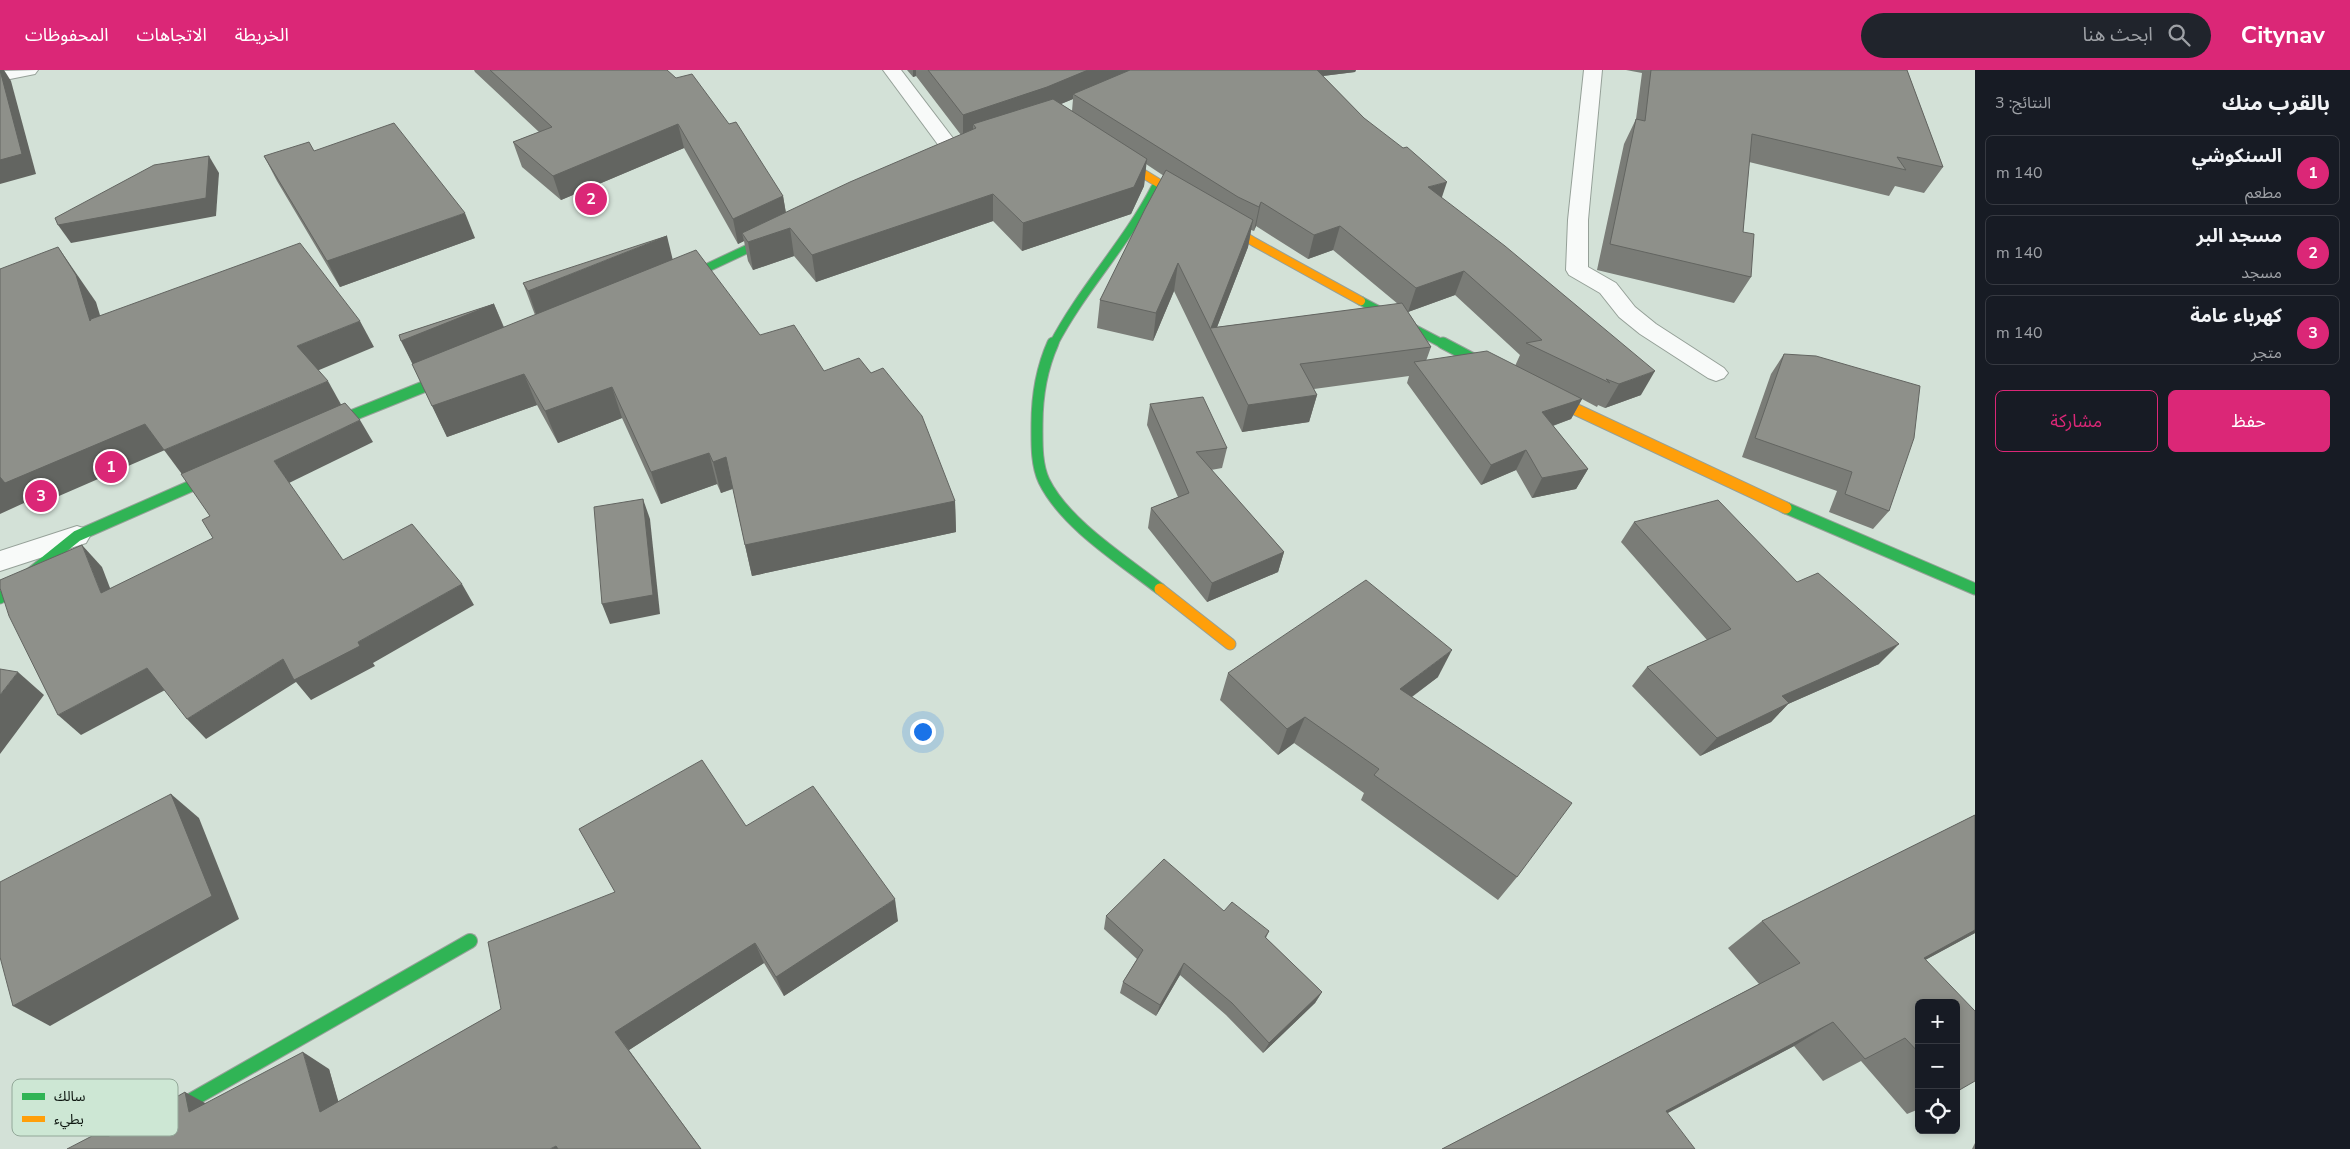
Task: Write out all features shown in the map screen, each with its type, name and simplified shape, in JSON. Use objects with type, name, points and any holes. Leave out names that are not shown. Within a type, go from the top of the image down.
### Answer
[{"type":"street","points":[[0,76],[29,70]]},
{"type":"street","points":[[892,70],[952,151]]},
{"type":"street","points":[[1593,70],[1592,111],[1584,160],[1576,239],[1577,270],[1608,288],[1628,312],[1648,329],[1716,373]]},
{"type":"street","points":[[1102,147],[1177,197],[1318,276],[1505,375]]},
{"type":"street","points":[[1157,183],[1145,211],[1125,243],[1067,321],[1039,376],[1037,410],[1039,465],[1044,481],[1075,519],[1137,571],[1230,644]]},
{"type":"street","points":[[667,287],[792,228]]},
{"type":"street","points":[[314,432],[470,368]]},
{"type":"street","points":[[1531,388],[1619,432],[1834,530],[1975,589]]},
{"type":"street","points":[[0,561],[77,536],[234,467]]},
{"type":"street","points":[[0,598],[77,536]]},
{"type":"street","points":[[178,1108],[470,941]]},
{"type":"street","points":[[106,1149],[129,1136]]},
{"type":"building","points":[[0,70],[22,154],[0,160]]},
{"type":"building","points":[[490,70],[667,70],[676,78],[692,74],[729,124],[736,122],[783,196],[733,219],[678,124],[553,176],[513,142],[552,127]]},
{"type":"building","points":[[928,70],[1088,70],[1047,87],[963,115]]},
{"type":"building","points":[[1130,70],[1317,70],[1364,118],[1403,148],[1407,147],[1447,182],[1428,187],[1505,246],[1655,371],[1619,384],[1606,379],[1610,383],[1526,343],[1542,340],[1464,271],[1416,288],[1340,226],[1314,235],[1261,202],[1259,207],[1238,197],[1073,94]]},
{"type":"building","points":[[1651,70],[1907,70],[1943,167],[1897,157],[1906,170],[1752,134],[1743,232],[1754,234],[1751,277],[1610,244],[1636,119],[1645,121]]},
{"type":"building","points":[[1053,99],[1147,159],[1134,187],[1023,223],[993,194],[812,255],[790,228],[748,242],[742,233],[850,182],[976,128],[973,124]]},
{"type":"building","points":[[394,123],[465,213],[327,261],[264,156],[309,142],[314,151]]},
{"type":"building","points":[[209,156],[206,198],[58,225],[55,218],[154,165]]},
{"type":"building","points":[[1166,170],[1253,220],[1211,328],[1402,303],[1431,347],[1300,364],[1317,395],[1248,405],[1178,263],[1156,313],[1100,300]]},
{"type":"building","points":[[667,236],[528,291],[523,283]]},
{"type":"building","points":[[300,243],[360,321],[297,346],[328,381],[164,450],[145,424],[5,483],[0,477],[0,269],[58,247],[76,275],[90,321],[91,319]]},
{"type":"building","points":[[696,250],[760,335],[794,325],[824,371],[859,358],[871,373],[883,368],[922,416],[955,501],[745,545],[726,457],[713,462],[709,453],[651,472],[612,387],[545,411],[524,374],[432,406],[412,364]]},
{"type":"building","points":[[494,304],[401,341],[399,335]]},
{"type":"building","points":[[1487,351],[1582,399],[1542,412],[1588,469],[1542,478],[1526,450],[1491,465],[1414,362]]},
{"type":"building","points":[[1784,354],[1816,356],[1920,386],[1914,438],[1889,511],[1845,494],[1852,472],[1755,438]]},
{"type":"building","points":[[1203,397],[1227,448],[1196,452],[1284,552],[1212,583],[1151,508],[1189,493],[1150,404]]},
{"type":"building","points":[[345,403],[360,420],[274,461],[343,560],[412,524],[462,584],[358,642],[360,646],[294,680],[283,659],[187,719],[147,668],[58,715],[9,616],[0,588],[0,580],[82,545],[101,593],[213,538],[202,520],[210,516],[181,474]]},
{"type":"building","points":[[643,499],[653,595],[602,604],[594,507]]},
{"type":"building","points":[[1718,500],[1797,582],[1818,573],[1899,644],[1782,696],[1789,703],[1717,738],[1647,667],[1731,629],[1634,522]]},
{"type":"building","points":[[1366,580],[1452,650],[1400,689],[1572,803],[1517,877],[1374,775],[1379,769],[1305,717],[1287,729],[1228,673]]},
{"type":"building","points":[[0,669],[18,672],[0,695]]},
{"type":"building","points":[[702,760],[746,826],[813,786],[895,899],[776,977],[755,943],[615,1032],[701,1149],[558,1149],[556,1146],[550,1149],[67,1149],[92,1136],[178,1136],[178,1096],[185,1092],[189,1112],[303,1052],[320,1112],[501,1009],[488,942],[615,892],[579,829]]},
{"type":"building","points":[[171,794],[212,896],[13,1006],[0,957],[0,882]]},
{"type":"building","points":[[1975,815],[1975,930],[1924,958],[1975,1011],[1975,1081],[1960,1090],[1960,999],[1915,999],[1915,1049],[1905,1038],[1865,1059],[1833,1022],[1666,1111],[1695,1149],[1442,1149],[1800,963],[1762,921]]},
{"type":"building","points":[[1164,859],[1224,911],[1232,902],[1269,931],[1265,937],[1322,992],[1269,1043],[1232,1003],[1184,963],[1160,1005],[1123,982],[1143,950],[1106,916]]},
{"type":"traffic: fast","points":[[1155,188],[1136,223],[1078,303],[1053,344],[1040,380],[1037,427],[1040,466],[1044,480],[1052,494],[1064,509],[1096,539],[1160,589]]},
{"type":"traffic: fast","points":[[675,283],[779,234]]},
{"type":"traffic: fast","points":[[1361,301],[1498,372]]},
{"type":"traffic: fast","points":[[321,428],[458,373]]},
{"type":"traffic: fast","points":[[0,598],[77,536],[223,472]]},
{"type":"traffic: fast","points":[[1786,508],[1975,589]]},
{"type":"traffic: fast","points":[[178,1108],[470,941]]},
{"type":"traffic: fast","points":[[106,1149],[129,1136]]},
{"type":"traffic: slow","points":[[1113,155],[1254,242],[1361,301]]},
{"type":"traffic: slow","points":[[1543,394],[1786,508]]},
{"type":"traffic: slow","points":[[1160,589],[1230,644]]},
{"type":"place","name":"مسجد البر","points":[[591,199]]},
{"type":"place","name":"السنكوشي","points":[[111,467]]},
{"type":"place","name":"كهرباء عامة","points":[[41,496]]}]
